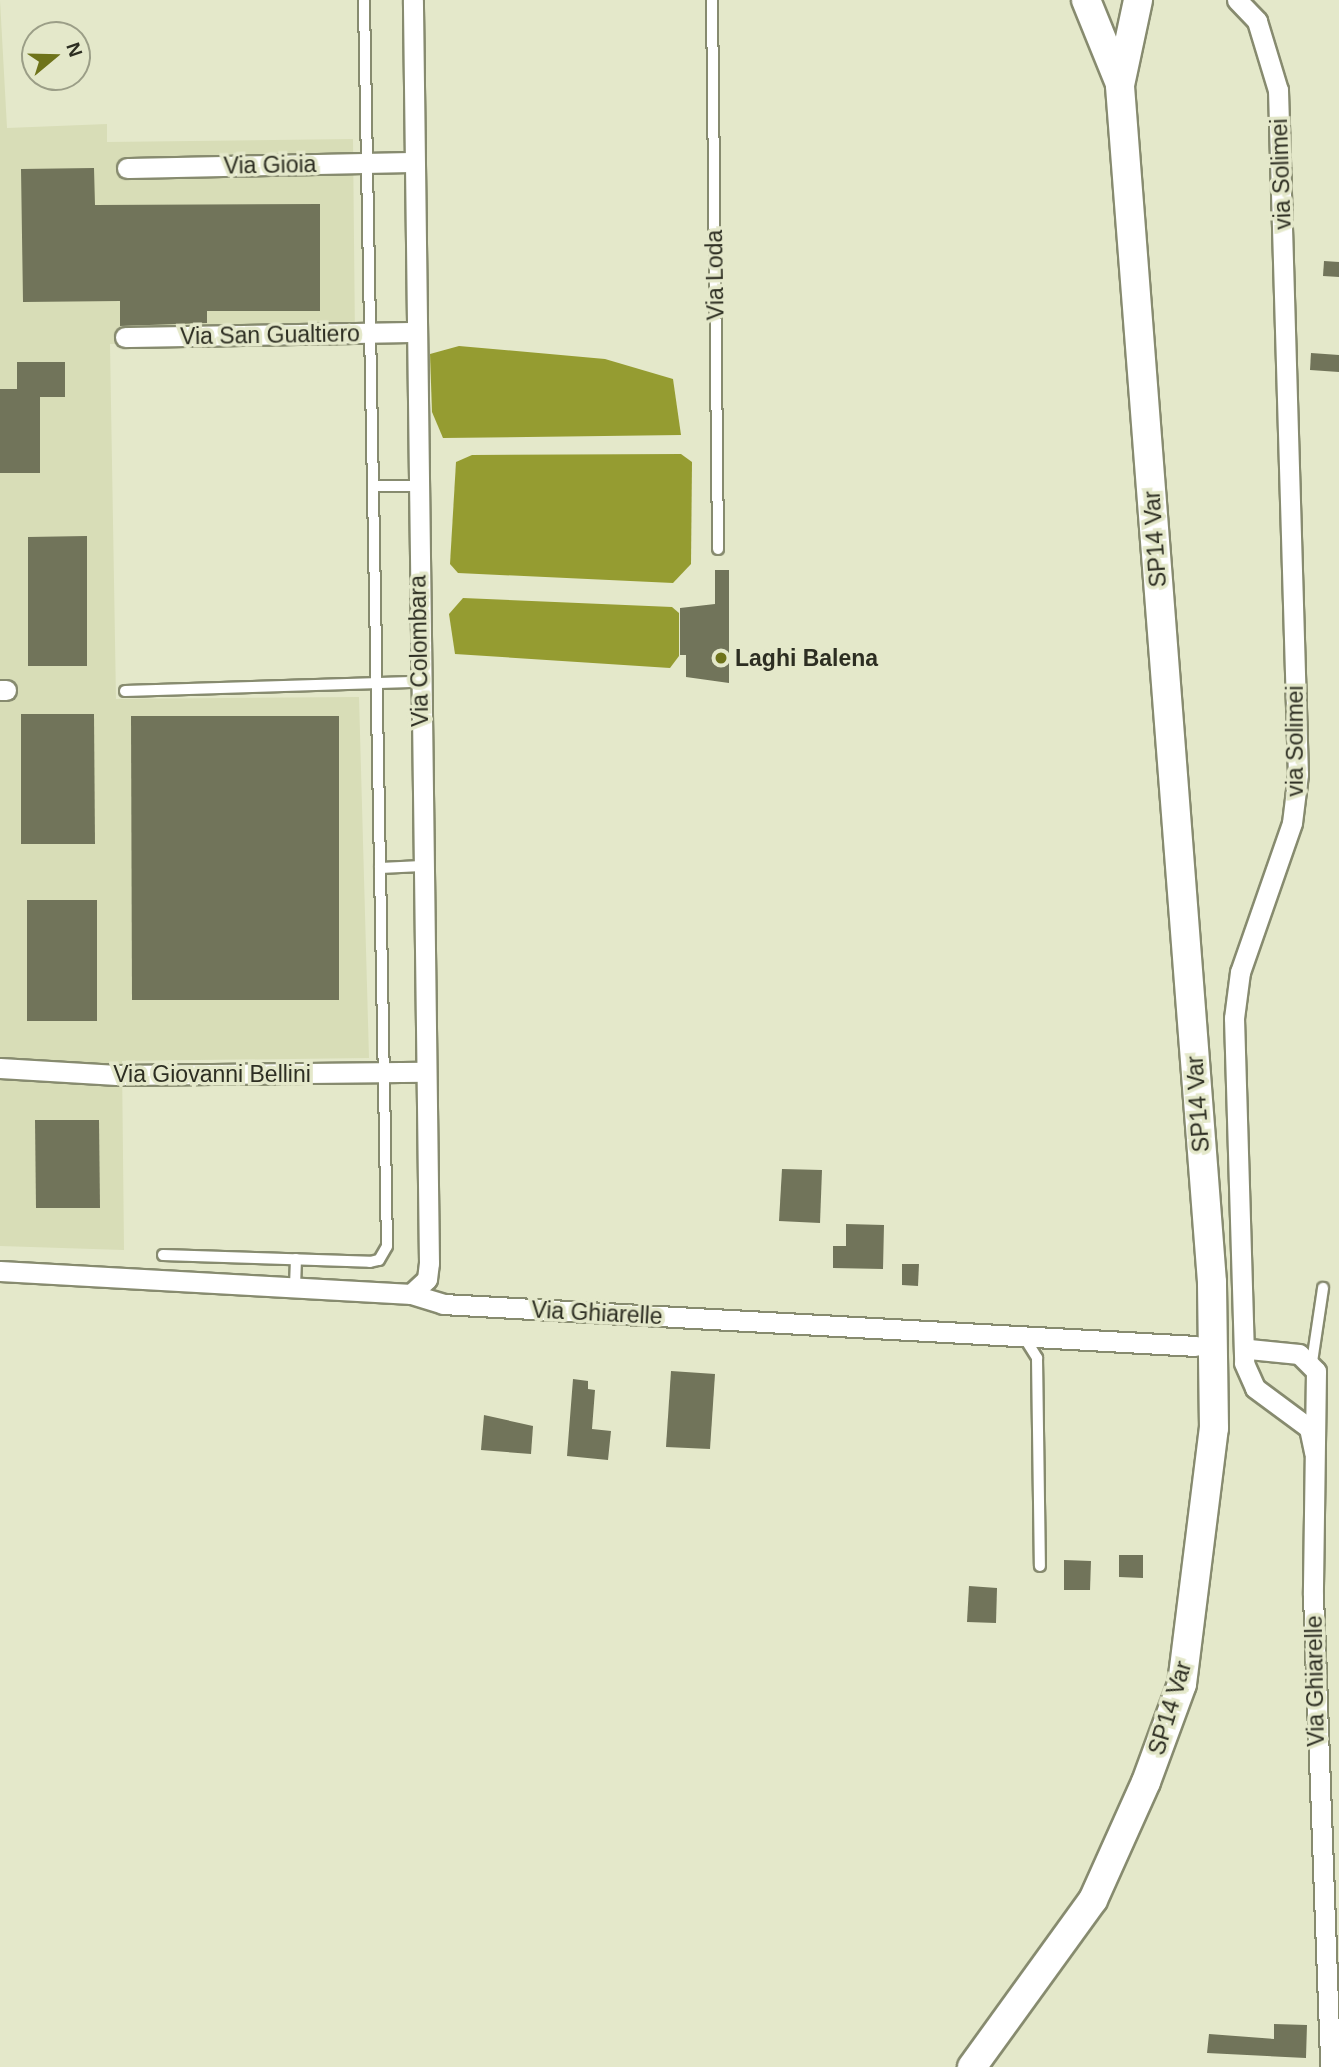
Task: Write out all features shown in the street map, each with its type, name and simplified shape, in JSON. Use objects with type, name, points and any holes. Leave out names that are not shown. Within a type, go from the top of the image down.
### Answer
[{"type":"main road","points":[[1086,0],[1120,85]]},
{"type":"main road","points":[[1120,85],[1138,0]]},
{"type":"main road","name":"SP14 Var","points":[[972,2067],[1093,1900],[1146,1782],[1182,1684],[1214,1428],[1212,1282],[1120,85]]},
{"type":"street","name":"Via Colombara","points":[[411,1294],[427,1279],[429,1263],[419,682],[413,0]]},
{"type":"street","name":"via Solimei","points":[[1237,0],[1257,21],[1278,90],[1298,775],[1292,823],[1240,972],[1234,1018],[1244,1363],[1255,1388],[1309,1428],[1314,1452]]},
{"type":"street","name":"Via Gioia","points":[[127,168],[413,162]]},
{"type":"street","name":"Via San Gualtiero","points":[[125,337],[415,332]]},
{"type":"street","name":"Via Giovanni Bellini","points":[[0,1068],[117,1075],[425,1072]]},
{"type":"street","name":"Via Ghiarelle","points":[[0,1271],[411,1294],[443,1304],[1196,1346]]},
{"type":"street","points":[[1249,1349],[1299,1353],[1312,1362]]},
{"type":"street","name":"Via Ghiarelle","points":[[1312,1362],[1320,1868],[1330,2067]]},
{"type":"lane","points":[[163,1255],[370,1262],[385,1255],[365,0]]},
{"type":"lane","name":"Via Loda","points":[[712,0],[718,549]]},
{"type":"lane","points":[[373,486],[417,486]]},
{"type":"lane","points":[[125,691],[419,682]]},
{"type":"lane","points":[[380,868],[422,866]]},
{"type":"lane","points":[[295,1287],[296,1259]]},
{"type":"lane","points":[[1312,1362],[1323,1288]]},
{"type":"lane","points":[[1024,1336],[1037,1358],[1040,1566]]},
{"type":"shaded area","points":[[0,0],[7,128],[107,124],[107,142],[353,139],[355,340],[110,344],[116,699],[359,697],[369,1058],[122,1061],[124,1250],[0,1246]]},
{"type":"shaded area","points":[[459,346],[605,359],[673,379],[681,435],[443,438],[432,412],[430,354]]},
{"type":"shaded area","points":[[681,454],[692,462],[691,564],[673,583],[458,573],[450,564],[456,462],[472,455]]},
{"type":"shaded area","points":[[463,598],[672,607],[679,613],[679,656],[670,668],[455,654],[449,614]]},
{"type":"building","points":[[94,168],[95,205],[320,204],[320,311],[207,311],[207,323],[120,326],[120,301],[23,302],[21,169]]},
{"type":"building","points":[[1324,261],[1339,262],[1339,277],[1323,276]]},
{"type":"building","points":[[1311,353],[1339,355],[1339,372],[1310,370]]},
{"type":"building","points":[[17,362],[65,362],[65,397],[40,397],[40,473],[0,473],[0,389],[17,389]]},
{"type":"building","points":[[87,536],[87,666],[28,666],[28,537]]},
{"type":"building","points":[[715,570],[729,570],[729,683],[686,677],[686,655],[680,655],[680,608],[715,604]]},
{"type":"building","points":[[21,714],[94,714],[95,844],[21,844]]},
{"type":"building","points":[[131,716],[339,716],[339,1000],[132,1000]]},
{"type":"building","points":[[27,900],[97,900],[97,1021],[27,1021]]},
{"type":"building","points":[[35,1120],[99,1120],[100,1208],[36,1208]]},
{"type":"building","points":[[782,1169],[822,1170],[820,1223],[779,1221]]},
{"type":"building","points":[[846,1224],[884,1225],[883,1269],[833,1268],[833,1246],[846,1246]]},
{"type":"building","points":[[902,1264],[919,1264],[918,1286],[902,1285]]},
{"type":"building","points":[[671,1371],[715,1374],[710,1449],[666,1447]]},
{"type":"building","points":[[573,1379],[588,1381],[588,1389],[595,1390],[592,1429],[611,1431],[608,1460],[567,1456]]},
{"type":"building","points":[[484,1415],[533,1426],[531,1454],[481,1450]]},
{"type":"building","points":[[1119,1555],[1143,1555],[1143,1578],[1119,1577]]},
{"type":"building","points":[[1064,1560],[1091,1561],[1090,1590],[1064,1590]]},
{"type":"building","points":[[969,1586],[997,1588],[996,1623],[967,1622]]},
{"type":"building","points":[[1274,2024],[1307,2025],[1306,2058],[1207,2053],[1209,2034],[1274,2039]]},
{"type":"place","name":"Laghi Balena","points":[[721,658]]}]
